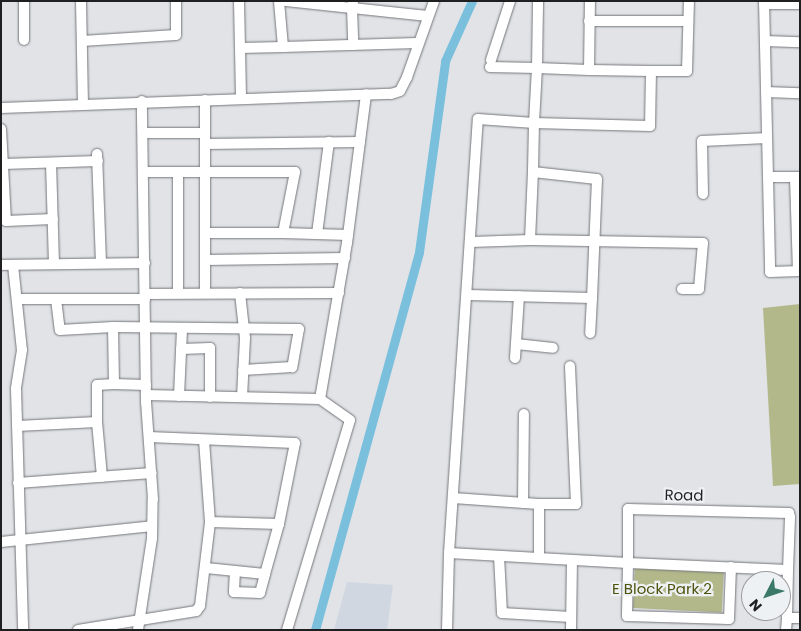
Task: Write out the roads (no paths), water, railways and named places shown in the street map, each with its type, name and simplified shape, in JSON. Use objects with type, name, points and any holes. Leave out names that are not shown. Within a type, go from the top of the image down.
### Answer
[{"type":"street","points":[[24,1],[24,40]]},
{"type":"street","points":[[81,1],[83,103]]},
{"type":"street","points":[[82,41],[176,35],[176,1]]},
{"type":"street","points":[[239,1],[242,98]]},
{"type":"street","points":[[279,1],[283,47]]},
{"type":"street","points":[[286,1],[352,4],[428,16]]},
{"type":"street","points":[[1,108],[83,103],[366,94],[400,91],[434,1]]},
{"type":"street","points":[[510,1],[490,63],[537,68],[652,71],[687,71],[689,1]]},
{"type":"street","points":[[530,240],[538,1]]},
{"type":"street","points":[[589,70],[590,1]]},
{"type":"street","points":[[768,177],[798,177],[799,271],[770,272],[764,3],[800,4]]},
{"type":"street","points":[[352,4],[353,45]]},
{"type":"street","points":[[589,21],[688,21]]},
{"type":"street","points":[[765,41],[800,42]]},
{"type":"street","points":[[240,48],[417,43]]},
{"type":"street","points":[[447,630],[449,553],[468,295],[478,119],[534,123],[650,126],[652,71]]},
{"type":"street","points":[[766,92],[800,93]]},
{"type":"street","points":[[320,400],[345,258],[366,94]]},
{"type":"street","points":[[205,100],[205,293]]},
{"type":"street","points":[[138,630],[152,526],[152,473],[146,390],[142,101]]},
{"type":"street","points":[[1,129],[6,221],[53,219]]},
{"type":"street","points":[[143,133],[205,133]]},
{"type":"street","points":[[703,194],[702,141],[767,138]]},
{"type":"street","points":[[317,234],[329,142]]},
{"type":"street","points":[[205,144],[360,142]]},
{"type":"street","points":[[3,164],[51,163],[98,158],[100,263]]},
{"type":"street","points":[[51,163],[54,264]]},
{"type":"street","points":[[143,172],[295,172],[283,233]]},
{"type":"street","points":[[178,172],[178,294]]},
{"type":"street","points":[[533,172],[597,179],[590,333]]},
{"type":"street","points":[[205,233],[348,235]]},
{"type":"street","points":[[471,242],[594,240],[703,243],[699,289],[682,289]]},
{"type":"street","points":[[205,260],[345,258]]},
{"type":"street","points":[[1,265],[145,263]]},
{"type":"street","points":[[13,265],[22,350],[16,389],[23,630]]},
{"type":"street","points":[[17,299],[56,300],[205,293],[339,293]]},
{"type":"street","points":[[240,293],[244,328],[242,398]]},
{"type":"street","points":[[468,295],[592,298]]},
{"type":"street","points":[[515,358],[519,296]]},
{"type":"street","points":[[56,300],[60,330],[113,327],[299,329],[292,367],[243,370]]},
{"type":"street","points":[[113,327],[114,384]]},
{"type":"street","points":[[179,396],[182,329]]},
{"type":"street","points":[[516,344],[553,348]]},
{"type":"street","points":[[181,349],[210,348],[210,397]]},
{"type":"street","points":[[453,498],[539,504],[576,504],[570,366]]},
{"type":"street","points":[[102,477],[97,422],[97,385],[114,384],[179,396],[320,400],[350,420],[287,630]]},
{"type":"street","points":[[523,503],[524,414]]},
{"type":"street","points":[[17,426],[97,422]]},
{"type":"street","points":[[149,437],[295,443],[279,524],[260,593],[234,592],[235,571]]},
{"type":"street","points":[[78,630],[196,610],[200,606],[210,522],[204,440]]},
{"type":"street","points":[[18,483],[152,473]]},
{"type":"street","points":[[539,504],[539,558]]},
{"type":"street","name":"Road","points":[[731,567],[729,619],[627,616],[628,508],[789,513],[788,570]]},
{"type":"street","points":[[210,522],[279,524]]},
{"type":"street","points":[[1,542],[152,526]]},
{"type":"street","points":[[449,553],[788,570]]},
{"type":"street","points":[[499,556],[502,613],[571,616]]},
{"type":"street","points":[[571,630],[572,560]]},
{"type":"street","points":[[206,568],[265,574]]},
{"type":"waterway","points":[[315,630],[419,252],[445,61],[472,1]]},
{"type":"park label","name":"E Block Park 2","points":[[662,589]]}]
